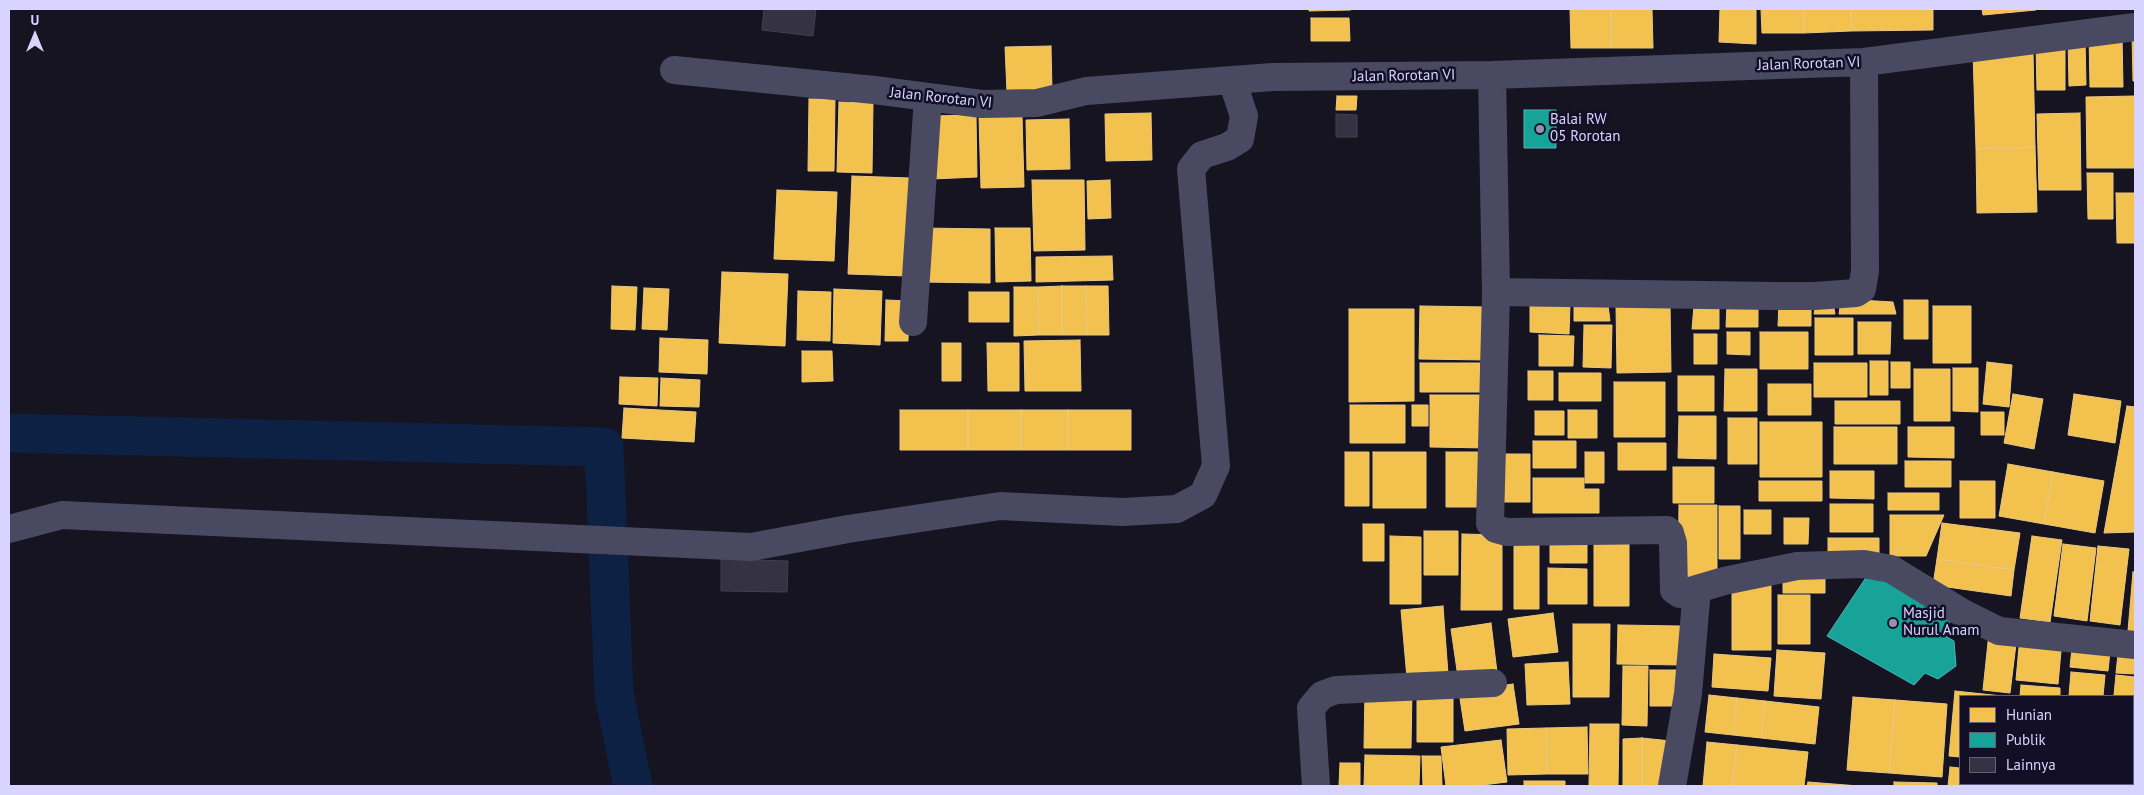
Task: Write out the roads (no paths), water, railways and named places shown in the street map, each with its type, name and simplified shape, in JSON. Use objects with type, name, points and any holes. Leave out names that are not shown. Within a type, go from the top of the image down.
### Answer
[{"type":"street","name":"Jalan Rorotan VI","points":[[674,70],[982,104],[1038,103],[1086,91],[1232,80],[1492,75],[1864,62],[2135,27]]},
{"type":"street","points":[[1496,292],[1774,296],[1856,293],[1862,289],[1865,271],[1864,62]]},
{"type":"street","points":[[1492,75],[1496,292],[1490,523],[1496,529],[1507,532],[1666,530],[1670,533],[1673,542],[1674,590],[1680,594],[1724,581],[1797,566],[1864,564],[1891,569],[1961,612],[1999,631],[2135,645]]},
{"type":"street","points":[[9,529],[62,515],[751,547],[848,529],[1000,506],[1132,512],[1178,509],[1203,495],[1216,466],[1191,169],[1202,155],[1240,139],[1244,116],[1232,80]]},
{"type":"street","points":[[913,322],[928,97]]},
{"type":"street","points":[[1672,786],[1688,694],[1698,589]]},
{"type":"street","points":[[1316,786],[1311,708],[1322,695],[1336,690],[1493,683]]},
{"type":"waterway","points":[[9,433],[604,447],[614,694],[633,786]]},
{"type":"place","name":"Balai RW 05 Rorotan","points":[[1540,129]]},
{"type":"place","name":"Masjid Nurul Anam","points":[[1893,623]]}]
